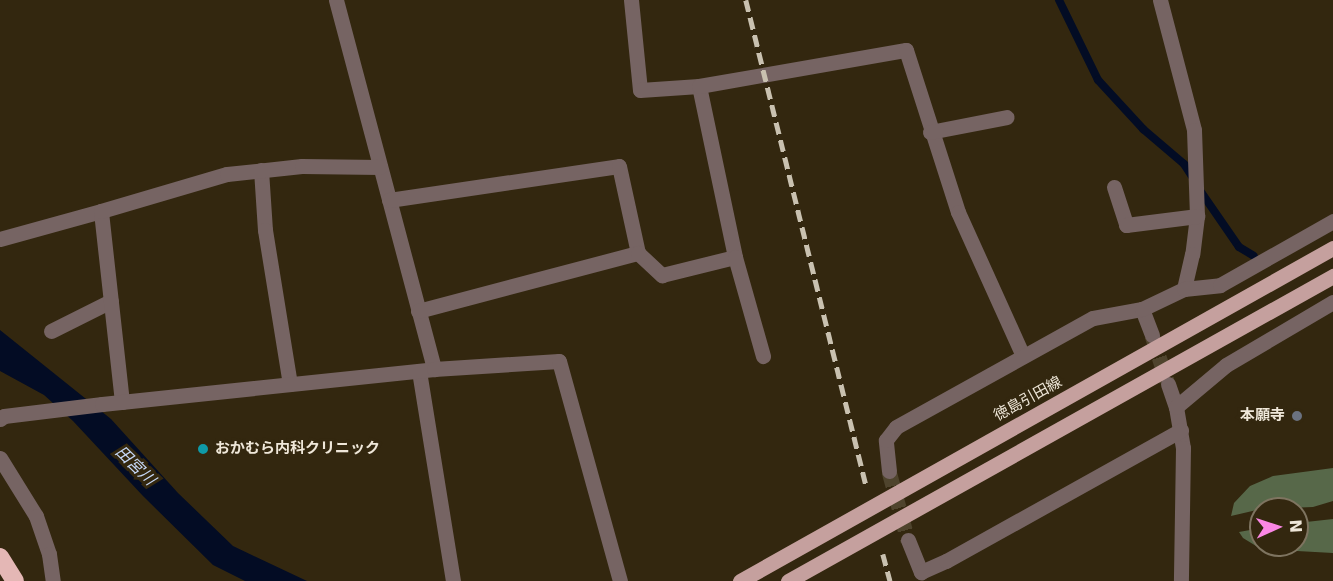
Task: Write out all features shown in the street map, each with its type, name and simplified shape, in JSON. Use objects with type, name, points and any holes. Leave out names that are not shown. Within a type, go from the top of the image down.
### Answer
[{"type":"highway","points":[[0,557],[15,581]]},
{"type":"main road","name":"徳島引田線","points":[[740,581],[1333,248]]},
{"type":"main road","points":[[788,581],[1333,276]]},
{"type":"street","points":[[336,0],[418,311],[453,581]]},
{"type":"street","points":[[631,0],[640,90],[699,86],[906,50],[930,132],[958,212],[1023,356]]},
{"type":"street","points":[[1160,0],[1194,130],[1197,216],[1184,289]]},
{"type":"street","points":[[699,86],[735,257],[763,356]]},
{"type":"street","points":[[930,132],[1007,117]]},
{"type":"street","points":[[0,239],[227,174],[302,166],[380,167]]},
{"type":"street","points":[[389,200],[619,166],[638,253],[662,275],[735,257]]},
{"type":"street","points":[[261,170],[265,230],[290,384]]},
{"type":"street","points":[[1114,187],[1126,225],[1197,216]]},
{"type":"street","points":[[101,211],[122,402]]},
{"type":"street","points":[[889,471],[886,440],[896,427],[1093,318],[1142,309],[1184,289],[1220,285],[1333,221]]},
{"type":"street","points":[[418,311],[638,253]]},
{"type":"street","points":[[51,331],[111,301]]},
{"type":"street","points":[[1176,407],[1226,365],[1333,302]]},
{"type":"street","points":[[1142,309],[1152,335]]},
{"type":"street","points":[[0,419],[4,416],[102,404],[290,384],[426,370],[559,361],[620,581]]},
{"type":"street","points":[[1168,384],[1176,407],[1183,448],[1181,581]]},
{"type":"street","points":[[908,540],[921,572],[946,561],[1180,430]]},
{"type":"street","points":[[0,458],[36,516],[49,554],[53,581]]},
{"type":"green space","points":[[1333,468],[1333,501],[1309,507],[1309,497],[1249,497],[1249,512],[1231,516],[1234,503],[1250,486],[1273,476]]},
{"type":"green space","points":[[1333,519],[1333,553],[1309,552],[1309,522]]},
{"type":"green space","points":[[1249,530],[1249,542],[1243,538],[1239,532]]},
{"type":"water","name":"田宮川","points":[[0,330],[111,419],[178,493],[233,546],[307,581],[245,581],[213,565],[143,496],[73,421],[44,395],[0,371]]},
{"type":"waterway","points":[[1059,0],[1098,80],[1143,129],[1184,164],[1193,178]]},
{"type":"waterway","points":[[1199,189],[1239,247],[1254,256]]},
{"type":"tunnel","points":[[1152,335],[1167,381]]},
{"type":"tunnel","points":[[889,471],[908,540]]},
{"type":"railway","points":[[746,0],[866,484]]},
{"type":"railway","points":[[883,554],[890,581]]},
{"type":"place","name":"本願寺","points":[[1297,416]]},
{"type":"place","name":"おかむら内科クリニック","points":[[203,449]]}]
